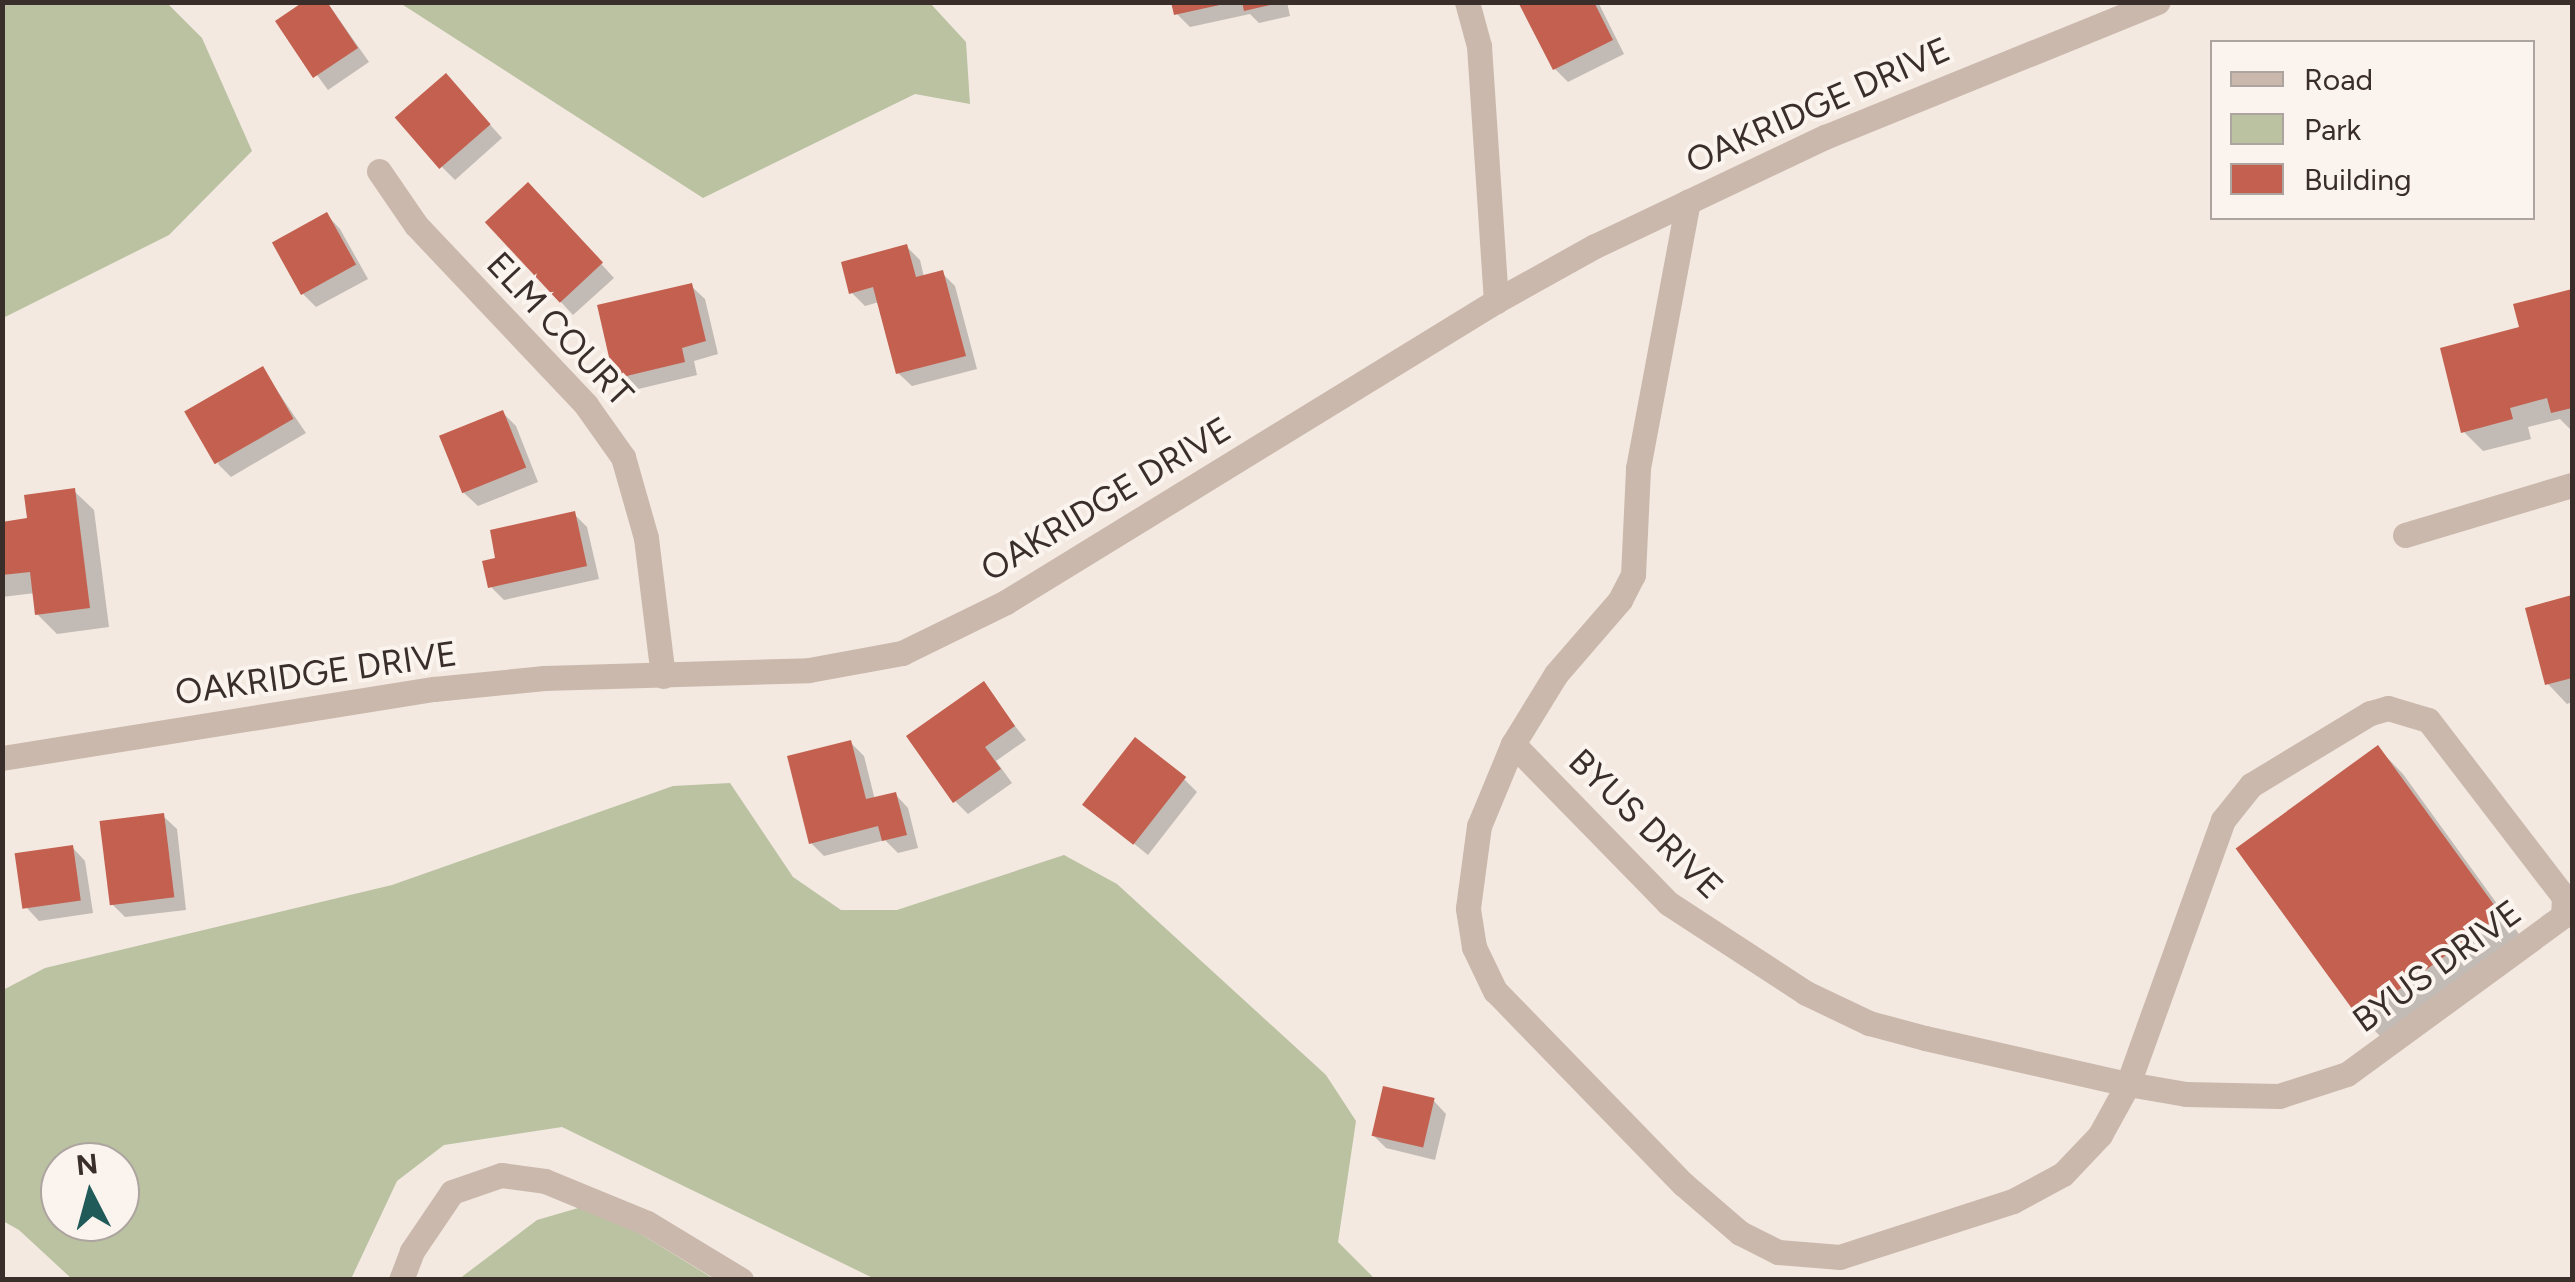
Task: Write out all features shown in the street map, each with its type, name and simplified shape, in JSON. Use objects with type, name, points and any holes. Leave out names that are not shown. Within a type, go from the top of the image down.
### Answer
[{"type":"street","points":[[1467,2],[1478,46],[1495,235],[1496,301]]},
{"type":"street","name":"OAKRIDGE DRIVE","points":[[2,758],[434,689],[544,678],[809,670],[902,653],[1006,602],[1496,301],[1594,246],[1964,78],[2158,2]]},
{"type":"street","name":"ELM COURT","points":[[378,171],[416,225],[586,405],[623,456],[646,538],[663,676]]},
{"type":"street","points":[[1688,202],[1638,468],[1633,575],[1595,633],[1556,674],[1513,744],[1479,826],[1468,908],[1474,947],[1495,990],[1682,1184],[1757,1244],[1807,1258],[1840,1257],[1937,1229],[2013,1201],[2063,1174],[2100,1135],[2128,1084]]},
{"type":"street","points":[[2405,535],[2572,485]]},
{"type":"street","name":"BYUS DRIVE","points":[[1513,744],[1668,903],[1806,993],[1869,1023],[2128,1084],[2244,1098],[2279,1096],[2346,1074],[2562,916],[2564,897],[2428,720],[2388,708],[2370,713],[2316,741],[2251,785],[2223,820],[2128,1084]]},
{"type":"street","points":[[401,1280],[412,1251],[452,1192],[501,1175],[545,1181],[647,1222],[741,1280]]},
{"type":"green space","points":[[3,2],[167,3],[202,38],[252,151],[169,235],[3,318]]},
{"type":"green space","points":[[400,3],[930,3],[966,42],[970,104],[915,94],[703,198]]},
{"type":"green space","points":[[730,783],[793,877],[841,910],[897,910],[1064,855],[1117,884],[1326,1075],[1356,1121],[1338,1242],[1375,1279],[875,1279],[562,1127],[444,1145],[397,1181],[351,1279],[72,1279],[19,1230],[3,1221],[3,990],[45,968],[392,885],[673,786]]},
{"type":"green space","points":[[592,1204],[714,1279],[459,1279],[537,1220]]},
{"type":"building","points":[[303,2],[327,2],[358,48],[313,78],[275,21]]},
{"type":"building","points":[[1171,2],[1224,2],[1224,4],[1174,15]]},
{"type":"building","points":[[1242,2],[1274,2],[1274,4],[1244,11]]},
{"type":"building","points":[[1518,2],[1594,2],[1613,40],[1553,70]]},
{"type":"building","points":[[446,73],[491,124],[439,169],[395,118]]},
{"type":"building","points":[[528,182],[603,262],[560,303],[485,222]]},
{"type":"building","points":[[327,212],[356,264],[301,295],[272,243]]},
{"type":"building","points":[[907,244],[916,277],[943,270],[966,356],[896,374],[873,287],[849,294],[841,262]]},
{"type":"building","points":[[692,283],[706,341],[682,348],[685,362],[614,379],[597,305]]},
{"type":"building","points":[[2572,289],[2572,408],[2551,413],[2547,398],[2510,408],[2513,419],[2461,433],[2440,348],[2519,327],[2513,304]]},
{"type":"building","points":[[263,366],[294,419],[215,464],[184,412]]},
{"type":"building","points":[[503,410],[526,467],[462,493],[439,436]]},
{"type":"building","points":[[75,488],[90,608],[35,615],[30,572],[2,575],[2,522],[27,518],[24,495]]},
{"type":"building","points":[[575,511],[587,566],[488,588],[482,561],[495,558],[490,530]]},
{"type":"building","points":[[2572,595],[2572,678],[2545,685],[2525,608]]},
{"type":"building","points":[[984,681],[1015,726],[985,747],[1001,769],[953,803],[906,736]]},
{"type":"building","points":[[1135,737],[1186,777],[1133,845],[1082,805]]},
{"type":"building","points":[[851,740],[866,799],[896,792],[907,835],[882,841],[878,826],[809,844],[787,756]]},
{"type":"building","points":[[2378,745],[2501,915],[2359,1018],[2236,848]]},
{"type":"building","points":[[164,813],[174,897],[110,905],[99,821]]},
{"type":"building","points":[[73,845],[81,900],[22,909],[15,853]]},
{"type":"building","points":[[1383,1086],[1435,1098],[1423,1148],[1372,1136]]}]
